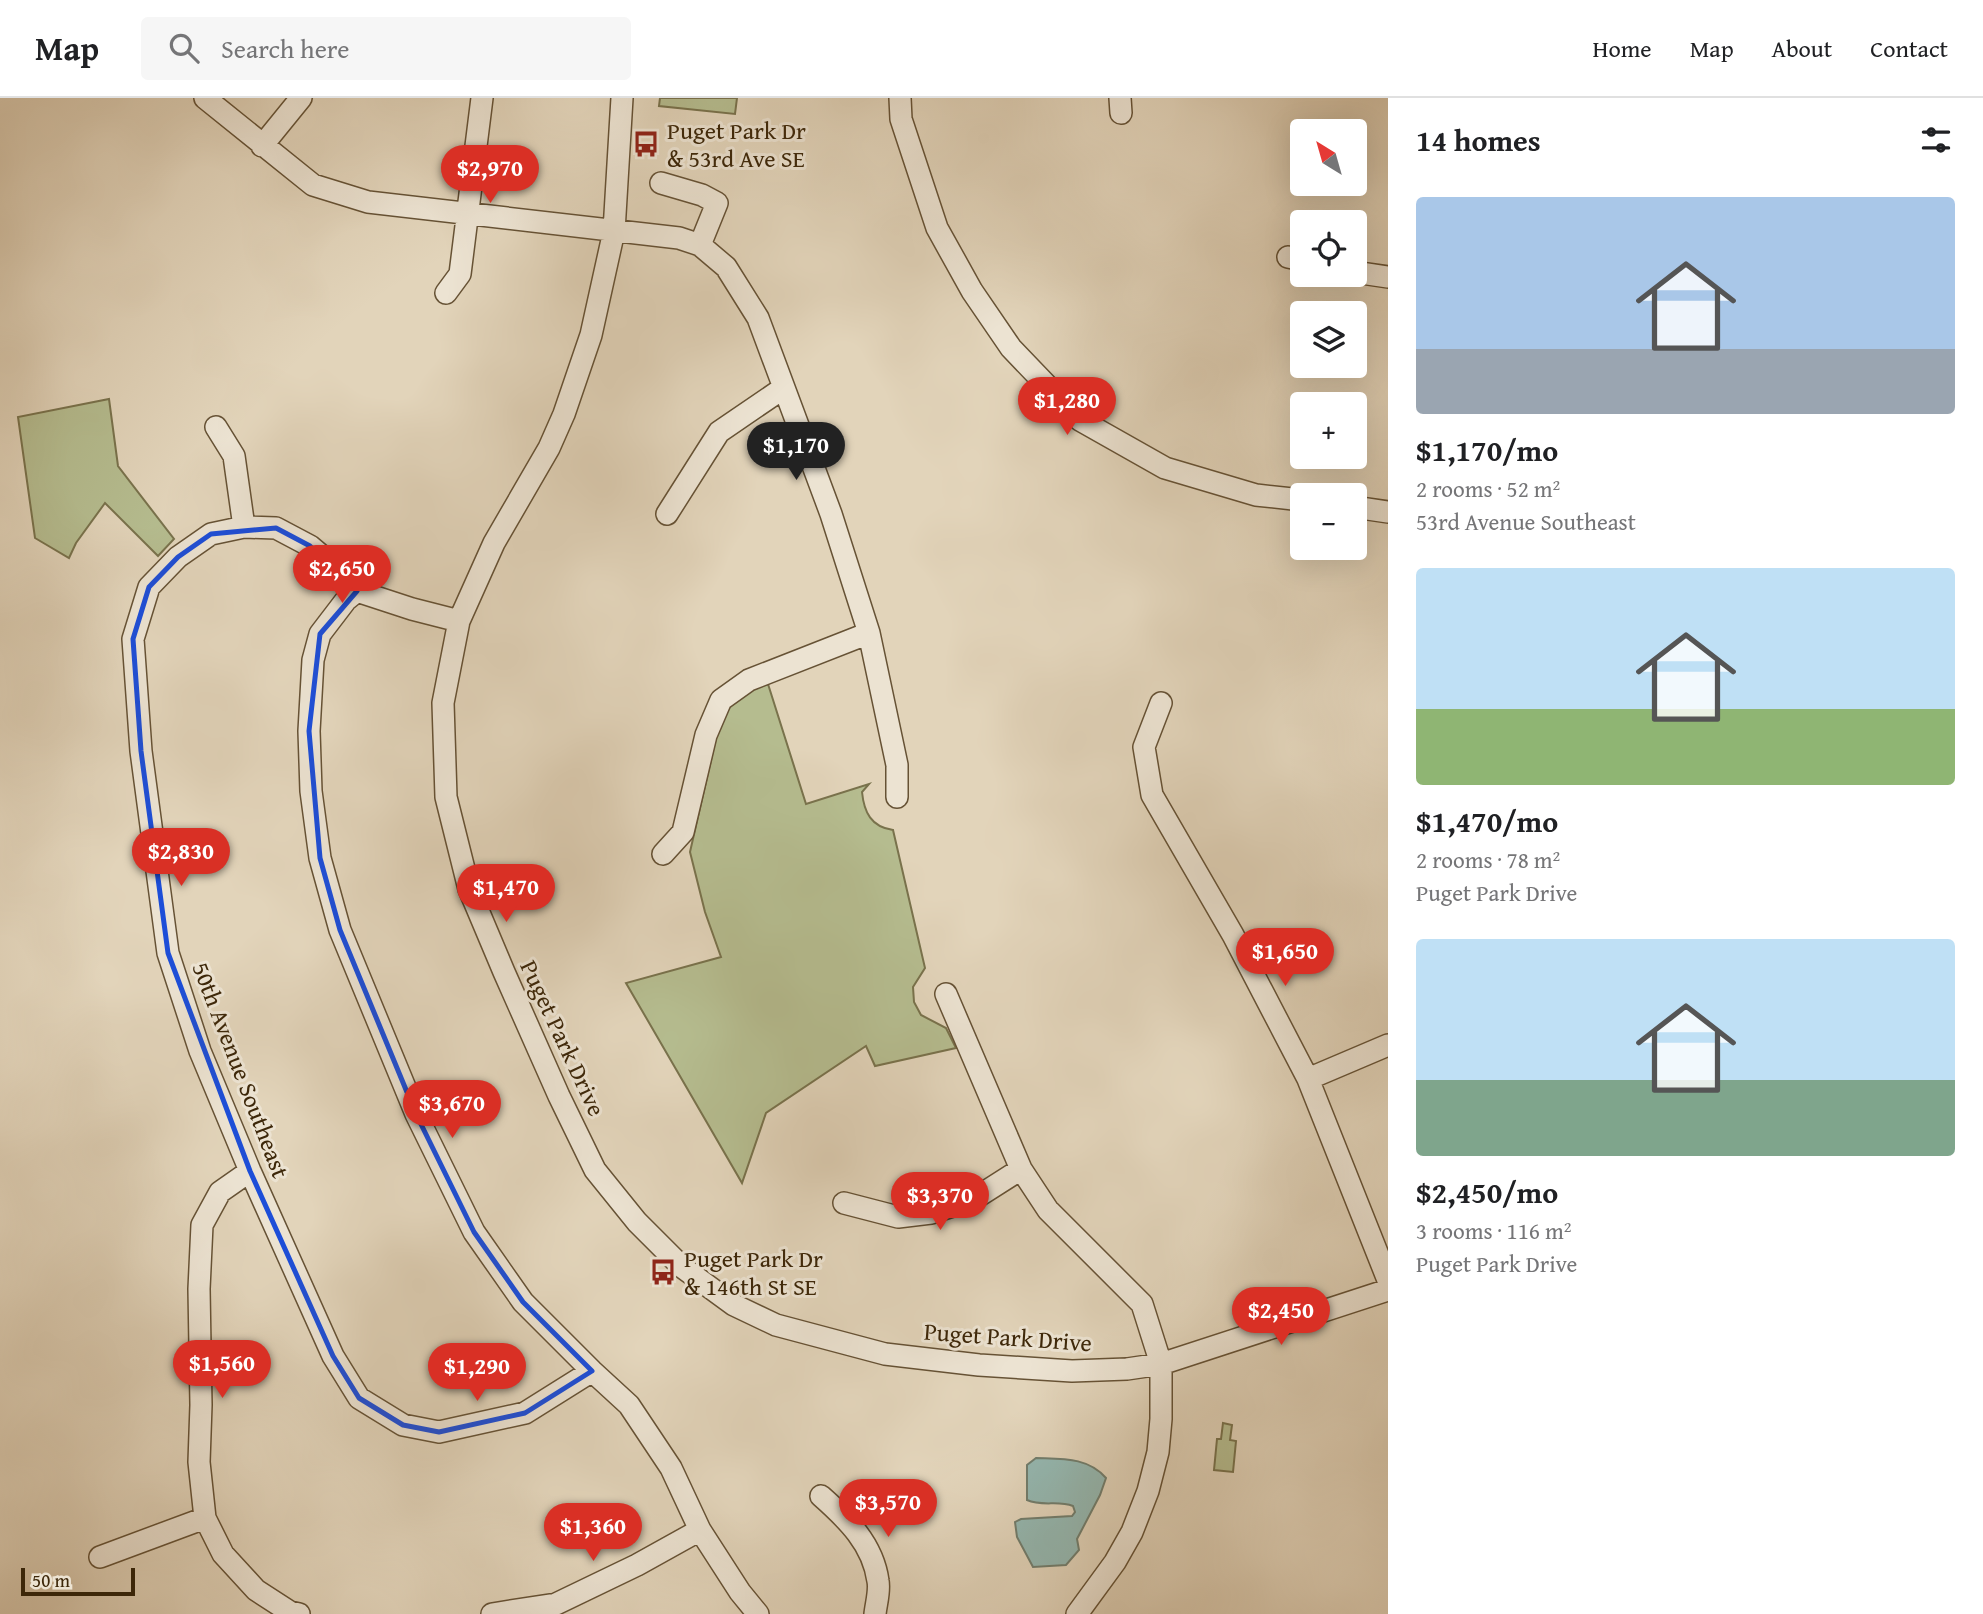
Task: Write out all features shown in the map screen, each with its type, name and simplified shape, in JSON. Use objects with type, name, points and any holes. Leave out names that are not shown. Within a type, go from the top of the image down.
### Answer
[{"type":"street","points":[[205,98],[313,185],[368,202],[679,238],[700,245],[726,267],[758,318],[782,389],[831,514],[869,633],[897,765],[897,797]]},
{"type":"street","points":[[262,146],[301,98]]},
{"type":"street","points":[[446,293],[460,274],[482,98]]},
{"type":"street","name":"Puget Park Drive","points":[[622,98],[614,231],[591,334],[564,414],[549,448],[494,543],[459,621],[443,702],[446,797],[469,889],[559,1097],[595,1170],[638,1222],[682,1267],[734,1305],[776,1325],[885,1354],[979,1365],[1072,1371],[1161,1364],[1388,1290]]},
{"type":"street","points":[[900,98],[901,119],[937,228],[972,291],[1011,348],[1080,420],[1166,468],[1256,495],[1290,499]]},
{"type":"street","points":[[661,183],[702,195],[717,203],[700,245]]},
{"type":"street","points":[[1367,274],[1388,277]]},
{"type":"street","points":[[667,514],[719,432],[782,389]]},
{"type":"street","points":[[216,427],[234,456],[244,527]]},
{"type":"street","points":[[1367,509],[1388,512]]},
{"type":"street","name":"50th Avenue Southeast","points":[[357,591],[310,546],[276,528],[244,527],[211,534],[178,557],[149,587],[133,639],[141,751],[168,953],[200,1051],[250,1171],[332,1356],[359,1398],[402,1425],[439,1432],[525,1413],[592,1371]]},
{"type":"street","points":[[459,621],[357,591],[346,600],[320,634],[313,660],[309,732],[312,791],[320,858],[340,930],[416,1114],[474,1232],[523,1301],[629,1405],[671,1468],[700,1530],[740,1592],[758,1614]]},
{"type":"street","points":[[663,854],[683,832],[706,735],[720,701],[749,680],[869,633]]},
{"type":"street","points":[[1161,703],[1144,747],[1152,795],[1233,935],[1308,1079],[1388,1280]]},
{"type":"street","points":[[946,994],[1021,1169],[1048,1210],[1142,1304],[1161,1364],[1158,1451],[1148,1491],[1132,1532],[1115,1562],[1077,1614]]},
{"type":"street","points":[[1308,1079],[1388,1045]]},
{"type":"street","points":[[844,1203],[898,1217],[931,1213],[974,1199],[1021,1169]]},
{"type":"street","points":[[250,1171],[220,1192],[202,1225],[199,1289],[199,1462],[205,1518],[223,1554],[256,1590],[290,1612],[299,1614]]},
{"type":"street","points":[[821,1496],[845,1517],[868,1546],[879,1582],[875,1614]]},
{"type":"street","points":[[100,1557],[205,1518]]},
{"type":"street","points":[[492,1614],[556,1604],[637,1565],[700,1530]]},
{"type":"highlighted area","points":[[276,528],[310,546],[357,591],[320,634],[309,731],[320,858],[340,930],[416,1114],[474,1232],[523,1302],[592,1371],[525,1413],[439,1432],[403,1425],[359,1398],[333,1356],[250,1171],[168,953],[141,751],[133,639],[149,587],[178,557],[211,534]]},
{"type":"green space","points":[[660,98],[737,98],[735,114],[659,106]]},
{"type":"green space","points":[[109,399],[118,466],[174,539],[158,556],[105,503],[76,543],[69,558],[35,538],[18,417]]},
{"type":"green space","points":[[768,684],[806,804],[869,784],[862,792],[867,812],[879,826],[893,830],[925,968],[913,987],[914,1002],[921,1015],[946,1028],[956,1048],[875,1066],[866,1046],[766,1113],[742,1183],[626,983],[721,957],[705,912],[690,852],[722,720],[737,699]]},
{"type":"green space","points":[[1223,1423],[1232,1425],[1230,1440],[1236,1441],[1233,1472],[1214,1470],[1217,1439],[1221,1439]]},
{"type":"water","points":[[1036,1458],[1083,1463],[1106,1478],[1077,1539],[1079,1550],[1066,1565],[1033,1567],[1017,1537],[1015,1522],[1021,1519],[1072,1516],[1075,1512],[1073,1506],[1067,1504],[1027,1500],[1027,1465]]},
{"type":"place","name":"Puget Park Dr & 53rd Ave SE","points":[[646,144]]},
{"type":"place","name":"Puget Park Dr & 146th St SE","points":[[663,1272]]}]
